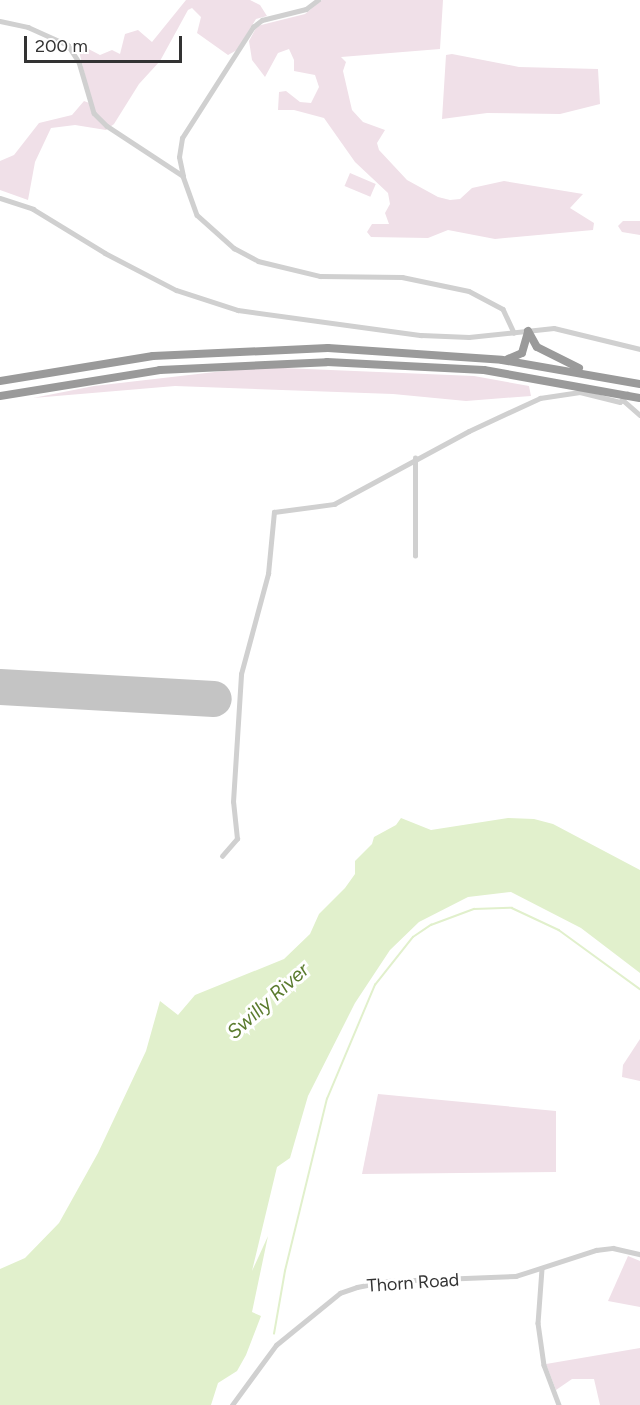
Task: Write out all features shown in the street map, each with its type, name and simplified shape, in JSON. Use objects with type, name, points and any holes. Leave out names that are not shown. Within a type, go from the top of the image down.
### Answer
[{"type":"highway","points":[[502,360],[520,355],[528,331]]},
{"type":"highway","points":[[528,331],[537,347],[589,373]]},
{"type":"highway","points":[[0,381],[111,361],[281,348],[370,348],[502,360],[589,373],[640,384]]},
{"type":"highway","points":[[0,396],[150,372],[306,362],[462,368],[625,398],[640,398]]},
{"type":"street","points":[[318,0],[306,9],[262,20],[253,27],[182,138],[179,158],[197,215],[213,233],[247,256],[320,276],[402,277],[469,291],[503,309],[514,333]]},
{"type":"street","points":[[0,21],[28,27],[68,45],[79,62],[91,107],[99,119],[183,176]]},
{"type":"street","points":[[0,198],[33,209],[160,283],[220,305],[383,332],[469,337],[564,329],[640,349]]},
{"type":"street","points":[[222,856],[237,839],[232,802],[241,674],[268,574],[272,515],[280,508],[329,506],[415,458],[550,395],[580,392],[625,398],[640,415]]},
{"type":"street","points":[[415,458],[415,556]]},
{"type":"street","name":"Thorn Road","points":[[232,1405],[276,1345],[340,1293],[389,1281],[506,1277],[542,1269],[596,1250],[614,1248],[640,1254]]},
{"type":"street","points":[[542,1269],[538,1323],[544,1365],[559,1405]]},
{"type":"shaded area","points":[[186,0],[250,0],[260,5],[267,16],[256,19],[237,50],[228,55],[197,33],[201,17],[192,8],[188,10],[160,61],[139,84],[114,124],[106,130],[75,125],[51,128],[35,162],[28,200],[0,190],[0,161],[14,155],[39,123],[72,115],[84,101],[92,104],[77,43],[100,55],[112,50],[120,54],[125,34],[138,30],[152,42]]},
{"type":"shaded area","points":[[322,0],[443,0],[440,49],[341,57],[346,62],[343,71],[352,110],[363,122],[385,130],[377,143],[379,150],[407,180],[438,197],[450,200],[460,199],[472,188],[504,181],[583,194],[570,208],[594,223],[593,230],[495,239],[448,230],[428,238],[371,237],[367,232],[372,224],[389,224],[385,213],[390,204],[388,193],[355,162],[324,118],[294,110],[278,110],[279,92],[286,91],[300,102],[311,103],[319,87],[315,75],[294,71],[294,60],[289,49],[278,53],[265,77],[252,60],[249,41],[257,26],[305,14]]},
{"type":"shaded area","points":[[452,54],[519,67],[598,69],[600,104],[560,114],[487,113],[442,119],[446,55]]},
{"type":"shaded area","points":[[350,173],[376,184],[370,197],[345,186]]},
{"type":"shaded area","points":[[623,221],[640,221],[640,235],[622,232],[618,226]]},
{"type":"shaded area","points":[[259,367],[474,376],[529,386],[531,396],[466,401],[393,394],[175,386],[33,398],[94,386]]},
{"type":"shaded area","points":[[640,1039],[640,1081],[622,1077],[623,1065]]},
{"type":"shaded area","points":[[378,1094],[556,1111],[556,1172],[362,1174]]},
{"type":"shaded area","points":[[628,1256],[640,1261],[640,1307],[608,1301]]},
{"type":"shaded area","points":[[640,1348],[640,1405],[600,1405],[594,1379],[572,1379],[556,1390],[546,1364]]},
{"type":"water","name":"Swilly River","points":[[401,818],[431,830],[508,818],[534,819],[553,824],[640,870],[640,973],[581,928],[511,892],[468,897],[419,922],[390,950],[355,1003],[308,1096],[290,1158],[277,1167],[252,1271],[268,1236],[252,1312],[261,1316],[246,1355],[237,1371],[218,1383],[211,1405],[0,1405],[0,1269],[25,1258],[59,1223],[98,1153],[146,1051],[160,1001],[178,1015],[195,995],[284,959],[310,934],[319,914],[345,888],[355,874],[355,861],[372,844],[374,837],[396,825]]},
{"type":"waterway","points":[[274,1334],[285,1271],[327,1099],[375,985],[413,937],[431,925],[474,909],[512,908],[559,930],[640,989]]},
{"type":"runway","points":[[0,687],[214,699]]}]
